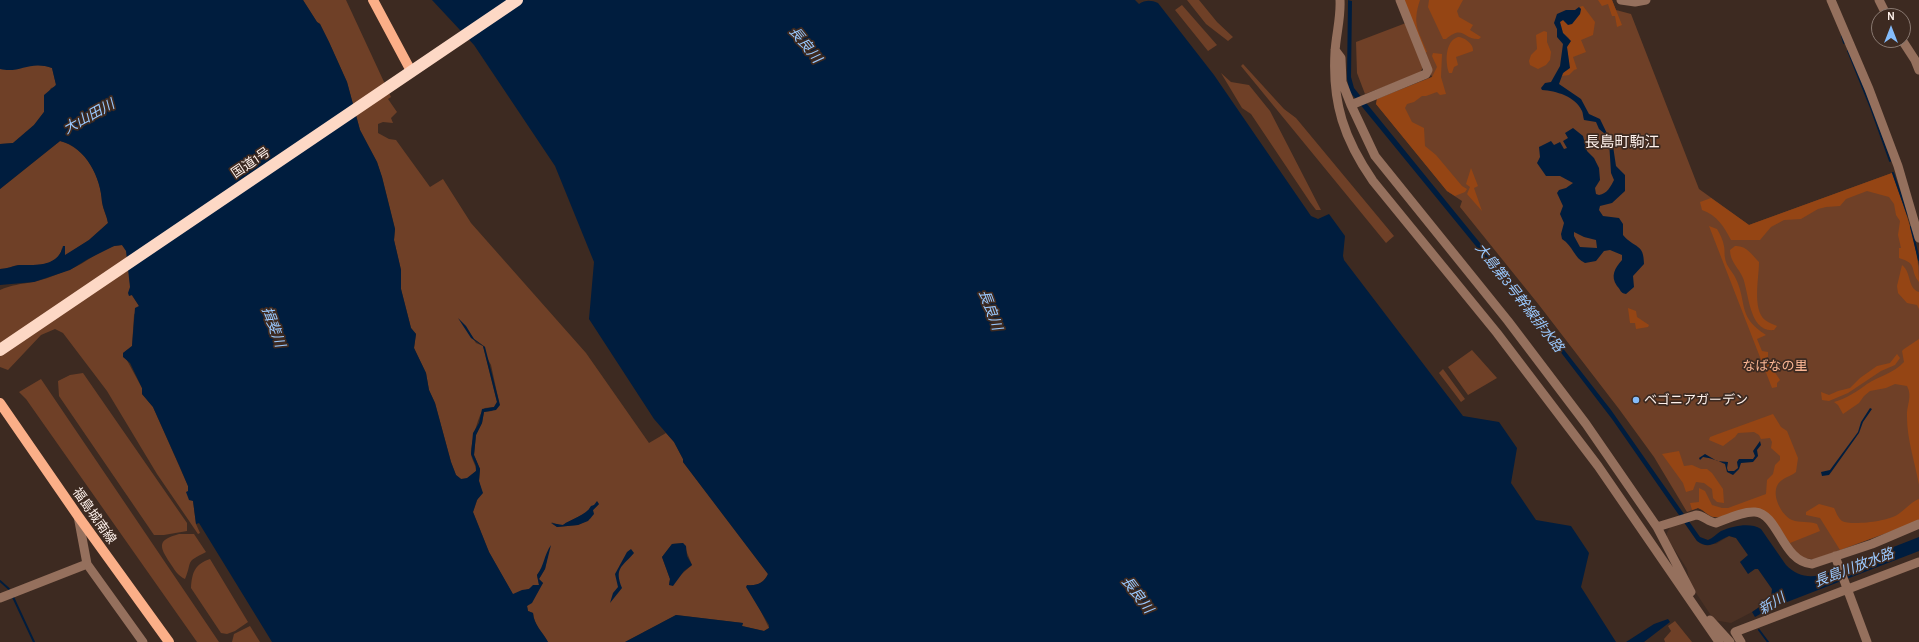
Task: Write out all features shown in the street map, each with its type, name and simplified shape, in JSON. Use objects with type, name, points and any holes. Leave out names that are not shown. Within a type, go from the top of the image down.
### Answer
[{"type":"highway","name":"国道1号","points":[[0,350],[410,68],[517,0]]},
{"type":"main road","points":[[373,0],[410,68]]},
{"type":"main road","name":"福島城南線","points":[[0,403],[78,516],[169,642]]},
{"type":"street","points":[[1340,0],[1341,12],[1335,50],[1335,92],[1343,126],[1359,161],[1497,333],[1593,459],[1719,642]]},
{"type":"street","points":[[1357,102],[1426,74],[1428,70],[1400,0]]},
{"type":"street","points":[[1621,0],[1635,2],[1646,0]]},
{"type":"street","points":[[1831,0],[1872,96],[1898,167],[1919,238]]},
{"type":"street","points":[[1907,48],[1915,60],[1919,70]]},
{"type":"street","points":[[1335,50],[1341,58],[1342,82],[1357,102],[1375,156],[1508,321],[1586,424],[1657,527],[1689,587],[1697,608],[1730,642]]},
{"type":"street","points":[[1657,527],[1690,516],[1700,515],[1710,522],[1716,523],[1756,512],[1763,515],[1769,521],[1795,558],[1805,563],[1812,564],[1872,544],[1919,524]]},
{"type":"street","points":[[78,516],[87,564],[144,642]]},
{"type":"street","points":[[1835,556],[1867,642]]},
{"type":"street","points":[[1741,642],[1735,632],[1846,587],[1919,562]]},
{"type":"street","points":[[0,598],[87,564]]},
{"type":"shaded area","points":[[1402,0],[1420,0],[1416,21],[1427,52],[1423,53]]},
{"type":"shaded area","points":[[1429,0],[1463,0],[1457,11],[1459,17],[1473,25],[1470,30],[1481,37],[1479,39],[1474,39],[1460,33],[1456,33],[1446,39],[1443,39],[1428,7]]},
{"type":"shaded area","points":[[1598,0],[1612,0],[1622,25],[1617,27],[1615,16],[1612,16],[1608,4],[1602,6]]},
{"type":"shaded area","points":[[1583,6],[1595,22],[1593,35],[1581,40],[1586,52],[1573,57],[1577,69],[1569,75],[1562,76],[1569,63],[1567,47],[1570,42],[1569,38],[1563,33],[1560,22],[1563,20],[1572,24],[1580,14],[1581,9],[1579,7]]},
{"type":"shaded area","points":[[1544,31],[1547,32],[1547,42],[1551,52],[1550,60],[1546,65],[1538,69],[1530,65],[1529,61],[1531,55],[1537,49],[1536,35]]},
{"type":"shaded area","points":[[1458,37],[1468,41],[1473,48],[1473,51],[1456,57],[1458,65],[1454,67],[1452,73],[1449,73],[1447,63],[1448,47],[1454,39]]},
{"type":"shaded area","points":[[1433,53],[1442,54],[1441,77],[1446,94],[1440,95],[1437,92],[1422,96],[1414,102],[1407,104],[1405,108],[1412,122],[1424,128],[1425,146],[1436,155],[1462,186],[1467,189],[1465,192],[1455,196],[1447,191],[1376,104],[1377,99],[1432,77],[1437,67],[1432,56]]},
{"type":"shaded area","points":[[1471,168],[1478,186],[1474,188],[1482,211],[1467,194],[1470,187],[1466,184]]},
{"type":"shaded area","points":[[1892,173],[1914,240],[1919,282],[1911,265],[1905,260],[1899,258],[1899,248],[1901,248],[1898,235],[1900,221],[1896,215],[1894,204],[1889,197],[1867,191],[1846,199],[1840,206],[1818,209],[1801,219],[1784,220],[1771,227],[1760,240],[1731,240],[1723,226],[1716,218],[1702,210],[1700,202],[1711,198],[1749,225]]},
{"type":"shaded area","points":[[1709,226],[1717,229],[1721,237],[1726,261],[1739,286],[1746,315],[1757,328],[1766,335],[1757,339],[1762,351],[1768,352],[1768,362],[1780,380],[1777,383],[1777,387],[1772,388]]},
{"type":"shaded area","points":[[1735,246],[1746,249],[1759,262],[1757,301],[1761,315],[1765,320],[1777,326],[1774,330],[1766,329],[1759,325],[1751,311],[1743,278],[1730,254],[1730,250]]},
{"type":"shaded area","points":[[1902,265],[1907,272],[1911,284],[1915,290],[1919,292],[1919,309],[1917,305],[1907,303],[1898,293],[1897,286]]},
{"type":"shaded area","points":[[1628,308],[1636,311],[1637,317],[1649,325],[1648,327],[1636,329],[1635,323],[1630,323]]},
{"type":"shaded area","points":[[1919,339],[1919,485],[1907,426],[1909,390],[1907,386],[1895,384],[1886,388],[1870,391],[1859,403],[1843,414],[1838,405],[1834,402],[1843,399],[1900,366],[1904,362],[1902,351]]},
{"type":"shaded area","points":[[1897,354],[1900,358],[1895,365],[1881,371],[1848,393],[1829,401],[1822,400],[1821,392],[1829,395],[1850,388],[1860,378],[1877,366],[1890,363]]},
{"type":"shaded area","points":[[1773,414],[1781,427],[1787,431],[1798,458],[1796,472],[1782,480],[1776,488],[1776,499],[1778,504],[1784,514],[1792,520],[1817,524],[1820,531],[1790,543],[1774,520],[1762,510],[1746,509],[1714,517],[1698,508],[1692,510],[1690,503],[1699,502],[1699,488],[1705,491],[1712,505],[1722,508],[1728,508],[1766,494],[1767,480],[1773,474],[1775,465],[1780,460],[1780,456],[1771,448],[1772,442],[1770,438],[1761,439],[1759,435],[1754,432],[1738,433],[1723,446],[1709,440],[1710,437]]},
{"type":"shaded area","points":[[1679,451],[1684,466],[1692,465],[1701,469],[1707,469],[1712,473],[1723,489],[1724,503],[1717,502],[1713,498],[1712,489],[1704,483],[1696,482],[1693,490],[1686,492],[1683,483],[1662,454]]},
{"type":"shaded area","points":[[1919,499],[1919,521],[1840,550],[1820,518],[1806,515],[1806,512],[1819,504],[1834,508],[1838,517],[1842,521],[1853,523],[1870,522],[1897,515]]},
{"type":"shaded area","points":[[1683,521],[1697,541],[1716,544],[1729,536],[1736,538],[1748,555],[1740,562],[1758,569],[1772,589],[1771,599],[1752,612],[1731,623],[1714,620],[1690,584],[1687,569],[1667,538],[1667,533],[1670,527]]},
{"type":"green space","points":[[303,0],[346,0],[391,97],[388,99],[397,112],[391,118],[393,123],[383,122],[378,124],[378,133],[389,139],[396,140],[430,187],[443,179],[471,223],[586,353],[649,443],[666,433],[674,442],[683,459],[683,462],[768,574],[760,583],[748,585],[769,628],[764,631],[742,626],[743,623],[676,615],[625,642],[548,642],[537,625],[533,613],[528,611],[527,606],[543,583],[539,579],[545,569],[549,549],[542,568],[537,575],[539,585],[513,595],[489,552],[473,512],[481,489],[479,481],[480,469],[474,455],[476,435],[482,423],[484,412],[492,411],[499,402],[491,365],[485,354],[497,402],[494,407],[485,408],[483,410],[476,428],[471,453],[476,471],[467,479],[461,479],[456,475],[451,462],[435,403],[429,390],[426,373],[414,348],[416,334],[411,328],[401,289],[401,270],[394,240],[395,229],[382,177],[377,162],[360,130],[347,82],[320,24],[317,22]],"holes":[[[463,324],[474,339],[485,347],[485,354],[483,346],[476,343]],[[599,504],[593,510],[591,518],[578,525],[557,527],[551,522],[561,526],[587,512],[594,505]],[[683,543],[692,565],[669,585],[670,579],[662,557],[672,544]]]},
{"type":"green space","points":[[1187,0],[1199,0],[1217,22],[1233,37],[1228,41],[1206,24]]},
{"type":"green space","name":"なばなの里","points":[[1402,0],[1612,0],[1616,10],[1631,14],[1699,189],[1749,225],[1892,173],[1909,223],[1919,266],[1919,521],[1816,559],[1810,559],[1800,557],[1796,554],[1770,514],[1765,510],[1751,507],[1720,517],[1714,517],[1698,508],[1687,512],[1654,457],[1539,305],[1460,207],[1462,201],[1447,191],[1376,104],[1377,99],[1432,77]]},
{"type":"green space","points":[[1182,5],[1217,45],[1208,51],[1175,10]]},
{"type":"green space","points":[[1406,23],[1423,67],[1420,73],[1365,94],[1357,73],[1356,42]]},
{"type":"green space","points":[[0,51],[52,68],[56,84],[55,87],[51,88],[44,100],[44,112],[34,125],[13,143],[0,144]]},
{"type":"green space","points":[[1243,64],[1284,109],[1296,118],[1394,236],[1386,243],[1241,66]]},
{"type":"green space","points":[[1221,73],[1231,82],[1249,85],[1270,111],[1321,210],[1316,210],[1310,202],[1251,114],[1242,108]]},
{"type":"green space","points":[[60,141],[78,150],[91,165],[99,183],[108,223],[89,240],[65,256],[62,248],[60,254],[51,262],[38,265],[18,265],[0,269],[0,189]]},
{"type":"green space","points":[[122,245],[127,251],[131,294],[139,306],[134,315],[132,346],[123,353],[142,388],[142,394],[153,407],[188,486],[193,501],[196,524],[200,533],[198,534],[157,474],[107,391],[63,333],[55,329],[41,335],[8,370],[0,367],[0,290],[51,277],[82,264],[107,248]]},
{"type":"green space","points":[[1472,350],[1497,378],[1468,395],[1448,367]]},
{"type":"green space","points":[[1443,369],[1465,399],[1461,402],[1439,373]]},
{"type":"green space","points":[[83,373],[187,523],[187,531],[164,535],[154,535],[59,396],[58,381],[70,375]]},
{"type":"green space","points":[[41,379],[219,642],[197,642],[26,399],[19,392]]},
{"type":"green space","points":[[179,534],[194,534],[206,552],[190,562],[185,579],[175,570],[162,548],[164,541]]},
{"type":"green space","points":[[210,559],[248,622],[235,631],[227,634],[221,633],[191,588],[192,577],[195,569],[201,563]]},
{"type":"green space","points":[[1675,621],[1692,642],[1665,642],[1664,639],[1671,631],[1668,626]]},
{"type":"green space","points":[[250,626],[260,642],[232,642],[234,634]]},
{"type":"water","points":[[0,0],[303,0],[317,22],[320,24],[347,82],[360,130],[377,162],[382,177],[395,229],[394,240],[401,270],[401,289],[411,328],[416,334],[414,348],[426,373],[429,390],[435,403],[451,462],[456,475],[461,479],[467,478],[476,471],[476,466],[471,454],[473,433],[479,423],[482,409],[494,407],[497,402],[483,346],[471,338],[458,318],[466,326],[474,339],[485,347],[500,405],[496,410],[484,412],[482,423],[476,435],[474,455],[480,469],[479,481],[483,493],[477,500],[473,512],[489,552],[513,594],[529,589],[533,585],[539,585],[537,575],[551,545],[545,569],[539,579],[543,583],[532,603],[527,606],[528,611],[533,613],[537,625],[548,642],[272,642],[199,523],[196,524],[193,501],[189,500],[186,492],[188,491],[188,486],[179,465],[153,407],[142,394],[142,388],[130,363],[123,357],[123,353],[132,346],[135,308],[139,306],[132,295],[129,296],[128,293],[130,287],[126,251],[122,245],[114,246],[70,270],[34,282],[0,285],[0,269],[19,265],[39,265],[51,261],[60,253],[63,246],[65,246],[65,255],[89,240],[108,223],[99,183],[90,165],[77,150],[69,144],[60,141],[0,189],[0,144],[13,143],[34,125],[44,112],[44,95],[56,85],[52,68],[37,65],[13,70],[0,69]]},
{"type":"water","name":"長良川","points":[[432,0],[1135,0],[1139,4],[1148,1],[1158,3],[1214,75],[1311,216],[1318,219],[1329,214],[1345,236],[1344,260],[1463,416],[1499,422],[1517,448],[1511,483],[1536,520],[1571,526],[1589,553],[1581,587],[1616,642],[625,642],[676,615],[743,623],[742,626],[764,631],[769,628],[769,625],[746,587],[747,585],[760,583],[768,574],[683,462],[683,459],[674,442],[654,419],[589,319],[594,262],[555,166],[474,45]]},
{"type":"water","points":[[1348,0],[1352,1],[1351,77],[1354,88],[1515,286],[1516,285],[1516,288],[1611,410],[1700,537],[1708,540],[1721,531],[1731,528],[1747,525],[1757,527],[1761,529],[1786,565],[1795,572],[1805,576],[1816,576],[1827,573],[1919,537],[1919,551],[1769,609],[1755,617],[1752,612],[1771,599],[1772,589],[1758,569],[1755,569],[1748,574],[1740,562],[1748,555],[1736,538],[1729,536],[1709,545],[1702,544],[1697,541],[1612,419],[1533,316],[1350,92],[1347,79]]},
{"type":"water","points":[[1579,7],[1581,9],[1580,14],[1572,24],[1568,25],[1563,20],[1560,22],[1563,33],[1571,41],[1567,47],[1570,68],[1563,73],[1559,84],[1581,99],[1589,114],[1600,119],[1613,146],[1616,166],[1625,175],[1625,191],[1612,203],[1600,206],[1599,210],[1603,216],[1619,218],[1623,224],[1623,235],[1641,249],[1644,257],[1644,264],[1633,276],[1634,287],[1626,294],[1621,291],[1614,279],[1614,272],[1622,260],[1622,255],[1610,250],[1604,251],[1596,261],[1585,263],[1578,258],[1569,245],[1562,239],[1561,234],[1564,223],[1560,214],[1563,206],[1557,193],[1559,190],[1566,188],[1573,183],[1560,176],[1546,176],[1537,163],[1540,157],[1539,147],[1551,141],[1554,145],[1560,142],[1564,149],[1567,148],[1563,141],[1568,138],[1565,133],[1573,128],[1583,136],[1587,151],[1594,158],[1599,168],[1600,180],[1595,188],[1596,194],[1599,195],[1606,191],[1614,180],[1611,173],[1609,141],[1605,134],[1599,129],[1596,122],[1584,120],[1579,106],[1570,98],[1559,93],[1542,90],[1541,88],[1545,83],[1551,82],[1560,66],[1563,44],[1557,37],[1557,29],[1554,23],[1557,14],[1566,10],[1575,10]],"holes":[[[1574,232],[1584,237],[1596,240],[1597,248],[1580,247],[1574,236]]]},
{"type":"water","points":[[1870,408],[1872,409],[1863,422],[1859,433],[1829,475],[1822,476],[1821,472],[1830,470],[1858,432],[1861,422]]},
{"type":"water","points":[[1760,441],[1761,445],[1757,450],[1758,456],[1753,462],[1741,463],[1739,469],[1733,475],[1727,472],[1725,464],[1718,461],[1728,462],[1728,471],[1734,471],[1738,468],[1737,462],[1739,459],[1753,459],[1755,456],[1753,451]]},
{"type":"water","points":[[1705,454],[1716,460],[1703,457],[1700,460],[1699,458]]},
{"type":"water","points":[[597,501],[599,504],[593,510],[594,514],[588,521],[578,525],[557,527],[551,523],[563,525],[582,515]]},
{"type":"water","points":[[683,543],[686,546],[687,556],[692,565],[684,571],[673,586],[669,585],[670,579],[662,557],[672,544]]},
{"type":"water","points":[[631,549],[634,553],[620,568],[619,572],[622,588],[610,603],[613,593],[618,587],[615,574],[627,552]]},
{"type":"water","points":[[1668,619],[1670,622],[1644,642],[1626,642],[1654,624]]},
{"type":"waterway","points":[[1842,36],[1844,43]]},
{"type":"waterway","points":[[1848,51],[1890,161]]},
{"type":"waterway","points":[[1893,173],[1908,215]]},
{"type":"waterway","points":[[1911,227],[1919,260]]},
{"type":"waterway","points":[[0,581],[9,589]]},
{"type":"waterway","points":[[13,597],[34,642]]},
{"type":"waterway","name":"新川","points":[[1759,630],[1768,642]]},
{"type":"place","name":"ベゴニアガーデン","points":[[1636,400]]},
{"type":"district","name":"長島町駒江","points":[[1622,143]]},
{"type":"water label","name":"大山田川","points":[[89,117]]},
{"type":"water label","name":"大島第3号幹線排水路","points":[[1519,298]]},
{"type":"water label","name":"揖斐川","points":[[273,327]]},
{"type":"water label","name":"長島川放水路","points":[[1854,568]]}]
